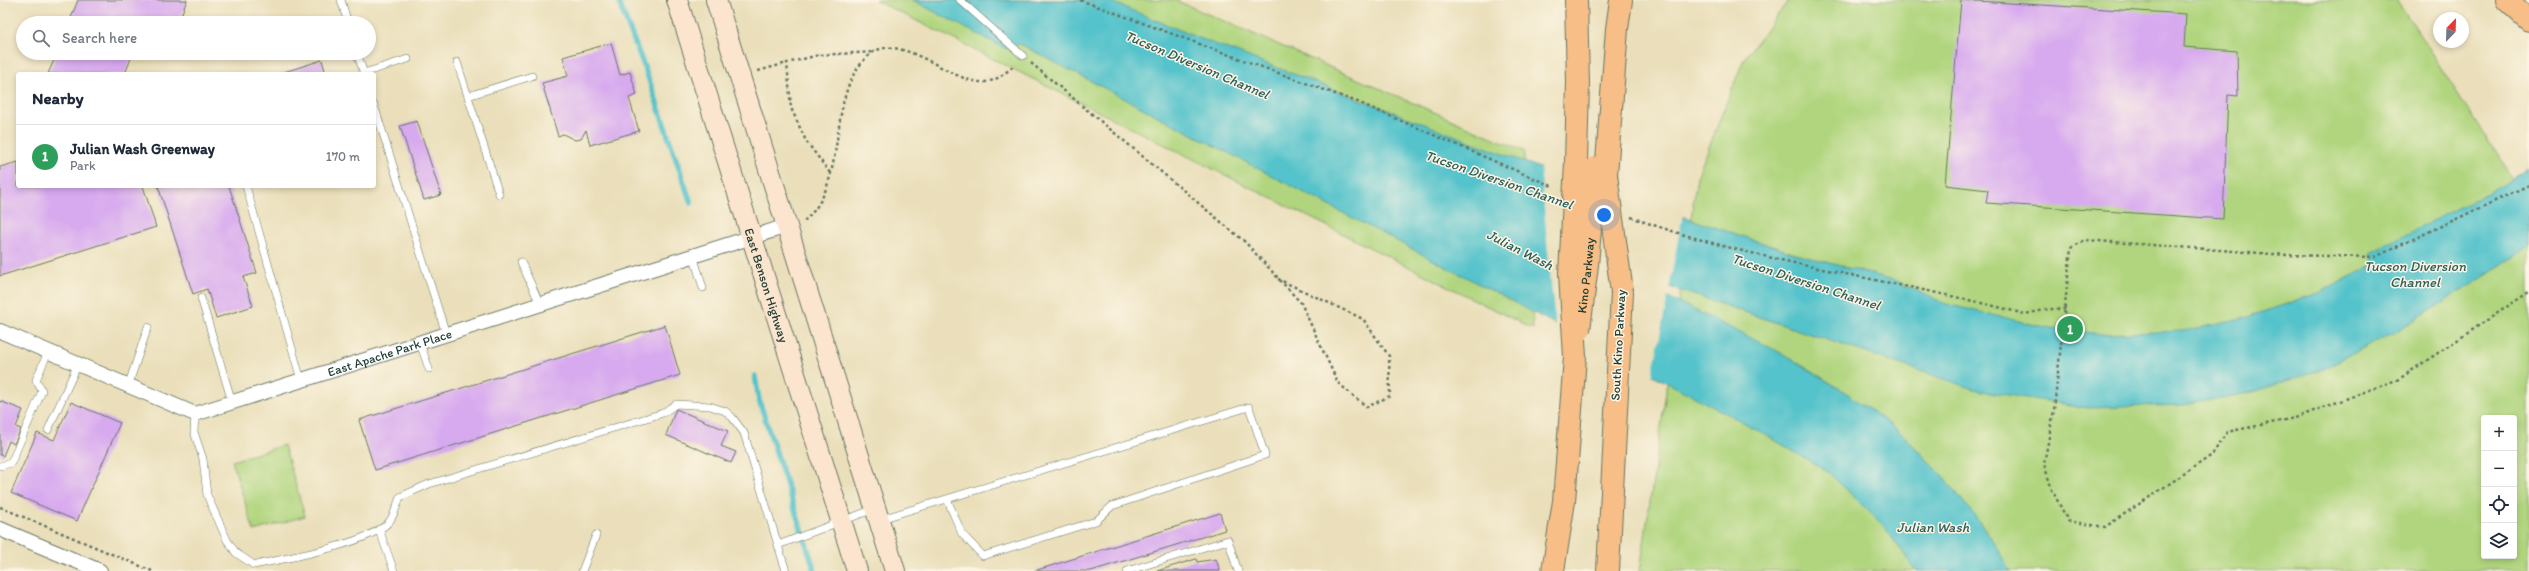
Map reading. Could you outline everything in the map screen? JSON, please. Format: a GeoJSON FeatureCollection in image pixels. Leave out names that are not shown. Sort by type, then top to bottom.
{"type":"FeatureCollection","features":[{"type":"Feature","properties":{"kind":"main road","name":"East Benson Highway"},"geometry":{"type":"LineString","coordinates":[[677,0],[857,571]]}},
{"type":"Feature","properties":{"kind":"main road"},"geometry":{"type":"LineString","coordinates":[[716,0],[895,571]]}},
{"type":"Feature","properties":{"kind":"main road"},"geometry":{"type":"LineString","coordinates":[[1553,571],[1564,501],[1575,357],[1570,274],[1592,169],[1578,83],[1576,0]]}},
{"type":"Feature","properties":{"kind":"main road","name":"South Kino Parkway"},"geometry":{"type":"LineString","coordinates":[[1608,571],[1616,376],[1622,292],[1592,169],[1610,0]]}},
{"type":"Feature","properties":{"kind":"main road","name":"South Kino Parkway"},"geometry":{"type":"LineString","coordinates":[[1592,169],[1621,0]]}},
{"type":"Feature","properties":{"kind":"main road"},"geometry":{"type":"LineString","coordinates":[[2507,0],[2529,20]]}},
{"type":"Feature","properties":{"kind":"main road"},"geometry":{"type":"LineString","coordinates":[[2522,0],[2529,11]]}},
{"type":"Feature","properties":{"kind":"street","name":"East Apache Park Place"},"geometry":{"type":"LineString","coordinates":[[195,414],[786,226]]}},
{"type":"Feature","properties":{"kind":"street"},"geometry":{"type":"LineString","coordinates":[[0,331],[195,414]]}},
{"type":"Feature","properties":{"kind":"street"},"geometry":{"type":"LineString","coordinates":[[0,529],[100,571]]}},
{"type":"Feature","properties":{"kind":"lane"},"geometry":{"type":"LineString","coordinates":[[341,0],[346,16]]}},
{"type":"Feature","properties":{"kind":"lane"},"geometry":{"type":"LineString","coordinates":[[960,0],[1023,56]]}},
{"type":"Feature","properties":{"kind":"lane"},"geometry":{"type":"LineString","coordinates":[[367,72],[408,59]]}},
{"type":"Feature","properties":{"kind":"lane"},"geometry":{"type":"LineString","coordinates":[[360,60],[364,72]]}},
{"type":"Feature","properties":{"kind":"lane"},"geometry":{"type":"LineString","coordinates":[[457,62],[499,194]]}},
{"type":"Feature","properties":{"kind":"lane"},"geometry":{"type":"LineString","coordinates":[[468,96],[532,76]]}},
{"type":"Feature","properties":{"kind":"lane"},"geometry":{"type":"LineString","coordinates":[[376,111],[446,334]]}},
{"type":"Feature","properties":{"kind":"lane"},"geometry":{"type":"LineString","coordinates":[[247,188],[301,380]]}},
{"type":"Feature","properties":{"kind":"lane"},"geometry":{"type":"LineString","coordinates":[[693,255],[703,288]]}},
{"type":"Feature","properties":{"kind":"lane"},"geometry":{"type":"LineString","coordinates":[[521,262],[540,304]]}},
{"type":"Feature","properties":{"kind":"lane"},"geometry":{"type":"LineString","coordinates":[[201,298],[232,402]]}},
{"type":"Feature","properties":{"kind":"lane"},"geometry":{"type":"LineString","coordinates":[[128,386],[148,327]]}},
{"type":"Feature","properties":{"kind":"lane"},"geometry":{"type":"LineString","coordinates":[[420,343],[429,369]]}},
{"type":"Feature","properties":{"kind":"lane"},"geometry":{"type":"LineString","coordinates":[[0,466],[11,463],[42,391],[36,380],[48,352]]}},
{"type":"Feature","properties":{"kind":"lane"},"geometry":{"type":"LineString","coordinates":[[48,430],[78,364]]}},
{"type":"Feature","properties":{"kind":"lane"},"geometry":{"type":"LineString","coordinates":[[195,414],[194,432],[203,459],[207,495],[227,540],[236,553],[253,568],[364,537],[389,522],[400,497],[429,484],[663,414],[676,404],[710,406],[725,411],[744,433],[786,571]]}},
{"type":"Feature","properties":{"kind":"lane"},"geometry":{"type":"LineString","coordinates":[[778,545],[841,522],[947,499],[1249,407],[1265,455],[1112,506],[1096,521],[983,556],[962,534],[947,499]]}},
{"type":"Feature","properties":{"kind":"lane"},"geometry":{"type":"LineString","coordinates":[[379,529],[394,571]]}},
{"type":"Feature","properties":{"kind":"lane"},"geometry":{"type":"LineString","coordinates":[[582,571],[596,535]]}},
{"type":"Feature","properties":{"kind":"lane"},"geometry":{"type":"LineString","coordinates":[[1127,571],[1228,540],[1238,571]]}},
{"type":"Feature","properties":{"kind":"path"},"geometry":{"type":"LineString","coordinates":[[739,76],[819,55],[874,52],[890,48],[908,52],[966,79],[981,82],[1004,75],[1023,56],[1245,242],[1278,278],[1301,303],[1338,383],[1367,407],[1390,396],[1389,356],[1363,319],[1278,278]]}},
{"type":"Feature","properties":{"kind":"path"},"geometry":{"type":"LineString","coordinates":[[786,226],[805,221],[813,213],[830,173],[836,152],[846,93],[851,78],[862,63],[874,52]]}},
{"type":"Feature","properties":{"kind":"path"},"geometry":{"type":"LineString","coordinates":[[787,63],[791,108],[806,141],[830,173]]}},
{"type":"Feature","properties":{"kind":"path"},"geometry":{"type":"LineString","coordinates":[[2529,185],[2375,257],[2287,255],[2085,240],[2071,248],[2066,309],[2054,410],[2044,464],[2052,490],[2068,521],[2105,527],[2212,456],[2227,432],[2295,418],[2399,379],[2529,292]]}},
{"type":"Feature","properties":{"kind":"path"},"geometry":{"type":"LineString","coordinates":[[0,507],[152,571]]}},
{"type":"Feature","properties":{"kind":"green space"},"geometry":{"type":"Polygon","coordinates":[[[875,0],[1175,0],[1524,151],[1533,329],[875,0]]]}},
{"type":"Feature","properties":{"kind":"green space"},"geometry":{"type":"Polygon","coordinates":[[[1789,0],[2397,0],[2529,204],[2529,571],[1640,571],[1697,177],[1744,59],[1789,0]]]}},
{"type":"Feature","properties":{"kind":"green space"},"geometry":{"type":"Polygon","coordinates":[[[284,445],[305,516],[254,531],[232,461],[284,445]]]}},
{"type":"Feature","properties":{"kind":"water"},"geometry":{"type":"Polygon","coordinates":[[[912,0],[1107,0],[1199,38],[1566,178],[1796,254],[1894,280],[1946,304],[2044,327],[2100,334],[2183,331],[2237,320],[2313,296],[2375,264],[2370,253],[2503,185],[2529,168],[2529,247],[2394,333],[2322,369],[2253,392],[2184,405],[2088,408],[1977,390],[1604,265],[1785,355],[1842,390],[1899,431],[1944,477],[1992,538],[2011,571],[1916,571],[1883,525],[1828,472],[1756,429],[1020,44],[1006,49],[912,0]]]}},
{"type":"Feature","properties":{"kind":"pier"},"geometry":{"type":"Polygon","coordinates":[[[1540,166],[1683,214],[1669,288],[1627,274],[1668,295],[1652,377],[1555,325],[1540,166]]]}},
{"type":"Feature","properties":{"kind":"building"},"geometry":{"type":"Polygon","coordinates":[[[78,0],[187,0],[181,16],[72,16],[78,0]]]}},
{"type":"Feature","properties":{"kind":"building"},"geometry":{"type":"Polygon","coordinates":[[[1961,0],[2186,14],[2184,47],[2237,51],[2238,96],[2228,95],[2223,219],[1986,203],[1988,190],[1945,185],[1961,0]]]}},
{"type":"Feature","properties":{"kind":"building"},"geometry":{"type":"Polygon","coordinates":[[[611,43],[620,75],[630,72],[637,95],[629,98],[639,131],[590,145],[586,130],[581,139],[575,140],[563,134],[558,136],[542,83],[568,76],[563,57],[611,43]]]}},
{"type":"Feature","properties":{"kind":"building"},"geometry":{"type":"Polygon","coordinates":[[[54,60],[130,60],[126,72],[49,72],[54,60]]]}},
{"type":"Feature","properties":{"kind":"building"},"geometry":{"type":"Polygon","coordinates":[[[322,60],[325,72],[284,72],[322,60]]]}},
{"type":"Feature","properties":{"kind":"building"},"geometry":{"type":"Polygon","coordinates":[[[417,121],[441,195],[424,200],[400,126],[417,121]]]}},
{"type":"Feature","properties":{"kind":"building"},"geometry":{"type":"Polygon","coordinates":[[[16,163],[16,188],[144,188],[156,227],[0,276],[0,167],[16,163]]]}},
{"type":"Feature","properties":{"kind":"building"},"geometry":{"type":"Polygon","coordinates":[[[159,188],[230,188],[257,273],[243,277],[253,306],[216,318],[207,289],[193,294],[159,188]]]}},
{"type":"Feature","properties":{"kind":"building"},"geometry":{"type":"Polygon","coordinates":[[[665,325],[680,375],[375,470],[359,420],[665,325]]]}},
{"type":"Feature","properties":{"kind":"building"},"geometry":{"type":"Polygon","coordinates":[[[0,401],[23,410],[16,427],[21,429],[14,444],[9,441],[3,456],[0,455],[0,401]]]}},
{"type":"Feature","properties":{"kind":"building"},"geometry":{"type":"Polygon","coordinates":[[[71,402],[120,423],[77,521],[11,493],[37,433],[54,440],[71,402]]]}},
{"type":"Feature","properties":{"kind":"building"},"geometry":{"type":"Polygon","coordinates":[[[676,409],[728,431],[721,446],[736,452],[731,463],[666,435],[676,409]]]}},
{"type":"Feature","properties":{"kind":"building"},"geometry":{"type":"Polygon","coordinates":[[[1220,513],[1225,530],[1091,571],[1034,571],[1220,513]]]}},
{"type":"Feature","properties":{"kind":"building"},"geometry":{"type":"Polygon","coordinates":[[[1196,559],[1197,562],[1216,559],[1220,571],[1157,571],[1196,559]]]}},
{"type":"Feature","properties":{"kind":"waterway"},"geometry":{"type":"LineString","coordinates":[[618,0],[646,71],[691,203]]}},
{"type":"Feature","properties":{"kind":"waterway"},"geometry":{"type":"LineString","coordinates":[[755,376],[759,400],[815,571]]}},
{"type":"Feature","properties":{"kind":"place","name":"Julian Wash Greenway"},"geometry":{"type":"Point","coordinates":[2070,329]}},
{"type":"Feature","properties":{"kind":"water label","name":"Tucson Diversion Channel"},"geometry":{"type":"Point","coordinates":[1197,65]}},
{"type":"Feature","properties":{"kind":"water label","name":"Tucson Diversion Channel"},"geometry":{"type":"Point","coordinates":[1499,180]}},
{"type":"Feature","properties":{"kind":"water label","name":"Julian Wash"},"geometry":{"type":"Point","coordinates":[1520,250]}},
{"type":"Feature","properties":{"kind":"water label","name":"Tucson Diversion Channel"},"geometry":{"type":"Point","coordinates":[2415,274]}},
{"type":"Feature","properties":{"kind":"water label","name":"Tucson Diversion Channel"},"geometry":{"type":"Point","coordinates":[1806,282]}},
{"type":"Feature","properties":{"kind":"water label","name":"Julian Wash"},"geometry":{"type":"Point","coordinates":[1933,527]}}]}
